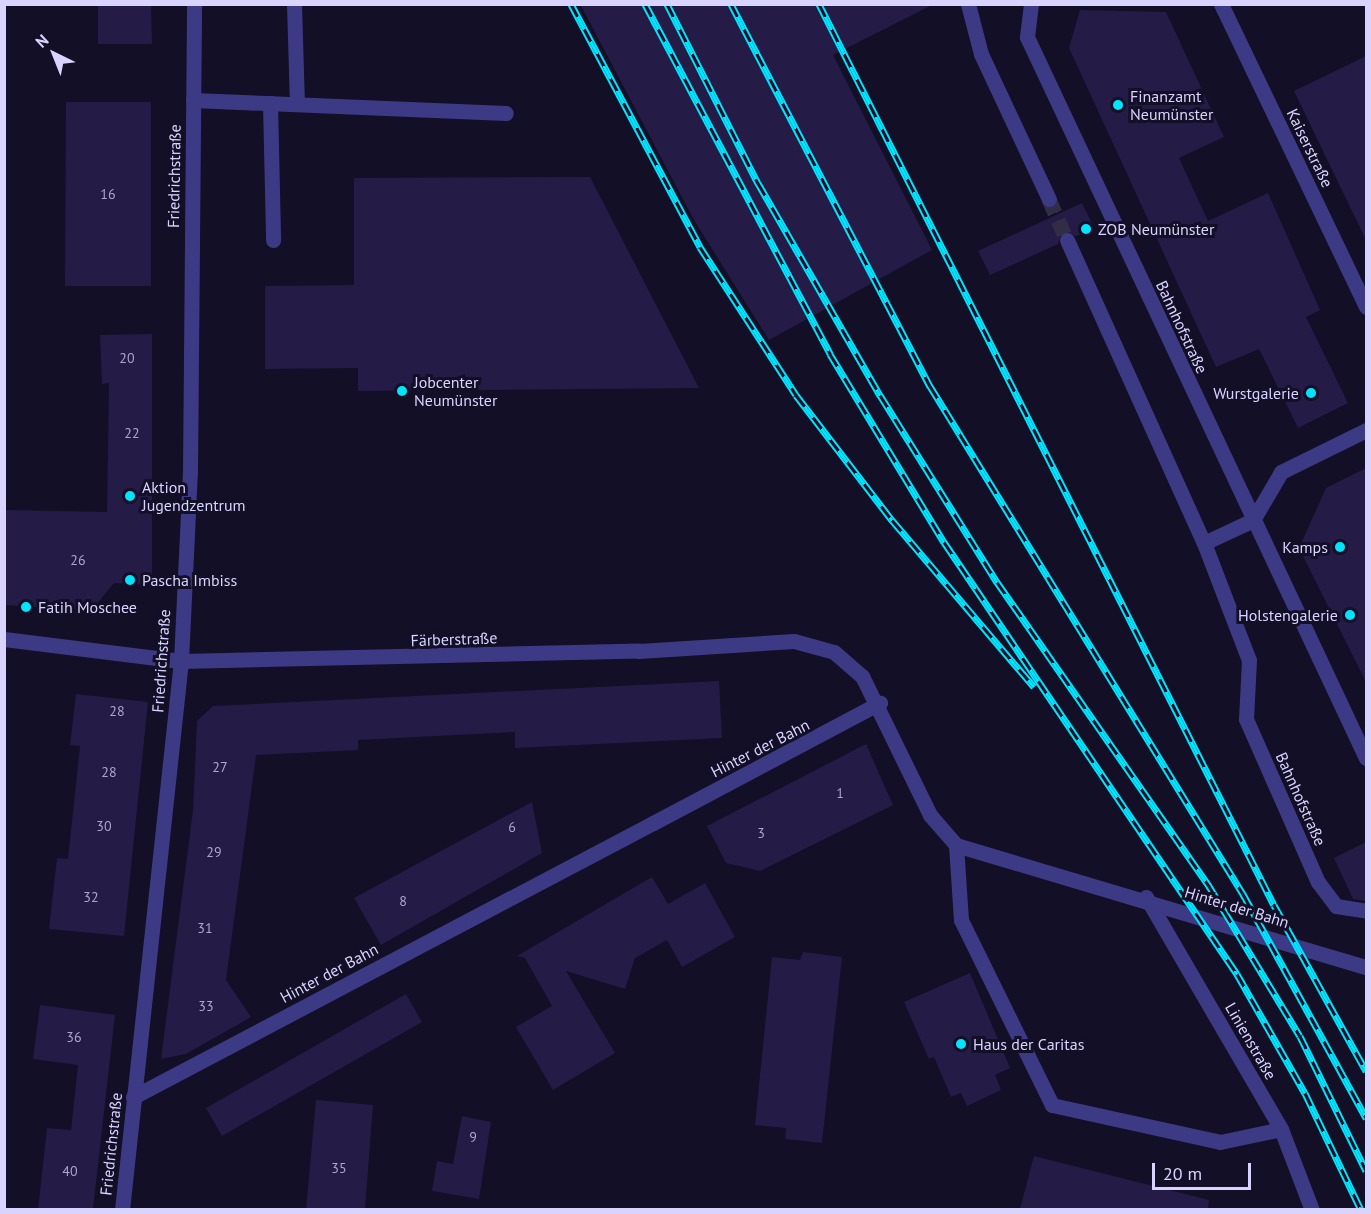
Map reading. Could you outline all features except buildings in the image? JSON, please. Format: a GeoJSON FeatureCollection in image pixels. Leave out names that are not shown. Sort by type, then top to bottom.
{"type":"FeatureCollection","features":[{"type":"Feature","properties":{"kind":"street","name":"Friedrichstraße"},"geometry":{"type":"LineString","coordinates":[[122,1209],[181,661],[190,472],[194,4]]}},
{"type":"Feature","properties":{"kind":"street"},"geometry":{"type":"LineString","coordinates":[[294,4],[297,104]]}},
{"type":"Feature","properties":{"kind":"street"},"geometry":{"type":"LineString","coordinates":[[968,4],[981,54],[1049,199]]}},
{"type":"Feature","properties":{"kind":"street","name":"Bahnhofstraße"},"geometry":{"type":"LineString","coordinates":[[1031,4],[1027,37],[1366,758]]}},
{"type":"Feature","properties":{"kind":"street","name":"Kaiserstraße"},"geometry":{"type":"LineString","coordinates":[[1221,4],[1366,307]]}},
{"type":"Feature","properties":{"kind":"street"},"geometry":{"type":"LineString","coordinates":[[193,100],[506,113]]}},
{"type":"Feature","properties":{"kind":"street"},"geometry":{"type":"LineString","coordinates":[[270,103],[273,240]]}},
{"type":"Feature","properties":{"kind":"street","name":"Bahnhofstraße"},"geometry":{"type":"LineString","coordinates":[[1067,240],[1204,543],[1249,660],[1246,719],[1326,895],[1336,906],[1366,911]]}},
{"type":"Feature","properties":{"kind":"street"},"geometry":{"type":"LineString","coordinates":[[1204,543],[1253,520],[1281,472],[1366,430]]}},
{"type":"Feature","properties":{"kind":"street","name":"Färberstraße"},"geometry":{"type":"LineString","coordinates":[[4,639],[181,661],[615,652],[794,641],[834,652],[862,676],[880,703]]}},
{"type":"Feature","properties":{"kind":"street"},"geometry":{"type":"LineString","coordinates":[[880,703],[930,815],[956,845],[961,920],[1052,1105],[1220,1143],[1281,1129]]}},
{"type":"Feature","properties":{"kind":"street","name":"Hinter der Bahn"},"geometry":{"type":"LineString","coordinates":[[133,1097],[880,703]]}},
{"type":"Feature","properties":{"kind":"street","name":"Hinter der Bahn"},"geometry":{"type":"LineString","coordinates":[[956,845],[1146,897],[1366,967]]}},
{"type":"Feature","properties":{"kind":"street","name":"Linienstraße"},"geometry":{"type":"LineString","coordinates":[[1146,897],[1281,1129],[1312,1209]]}},
{"type":"Feature","properties":{"kind":"tunnel"},"geometry":{"type":"LineString","coordinates":[[1049,199],[1067,240]]}},
{"type":"Feature","properties":{"kind":"railway"},"geometry":{"type":"LineString","coordinates":[[571,4],[700,247],[796,395],[892,520],[1034,687]]}},
{"type":"Feature","properties":{"kind":"railway"},"geometry":{"type":"LineString","coordinates":[[645,4],[830,354],[944,542],[1237,974],[1305,1093],[1361,1210]]}},
{"type":"Feature","properties":{"kind":"railway"},"geometry":{"type":"LineString","coordinates":[[667,4],[758,183],[880,395],[997,582],[1209,886],[1300,1036],[1366,1171]]}},
{"type":"Feature","properties":{"kind":"railway"},"geometry":{"type":"LineString","coordinates":[[731,4],[930,386],[1243,894],[1366,1118]]}},
{"type":"Feature","properties":{"kind":"railway"},"geometry":{"type":"LineString","coordinates":[[819,4],[1274,905],[1366,1071]]}},
{"type":"Feature","properties":{"kind":"place","name":"Finanzamt Neumünster"},"geometry":{"type":"Point","coordinates":[1118,105]}},
{"type":"Feature","properties":{"kind":"place","name":"ZOB Neumünster"},"geometry":{"type":"Point","coordinates":[1086,229]}},
{"type":"Feature","properties":{"kind":"place","name":"Jobcenter Neumünster"},"geometry":{"type":"Point","coordinates":[402,391]}},
{"type":"Feature","properties":{"kind":"place","name":"Wurstgalerie"},"geometry":{"type":"Point","coordinates":[1311,393]}},
{"type":"Feature","properties":{"kind":"place","name":"Aktion Jugendzentrum"},"geometry":{"type":"Point","coordinates":[130,496]}},
{"type":"Feature","properties":{"kind":"place","name":"Kamps"},"geometry":{"type":"Point","coordinates":[1340,547]}},
{"type":"Feature","properties":{"kind":"place","name":"Pascha Imbiss"},"geometry":{"type":"Point","coordinates":[130,580]}},
{"type":"Feature","properties":{"kind":"place","name":"Fatih Moschee"},"geometry":{"type":"Point","coordinates":[26,607]}},
{"type":"Feature","properties":{"kind":"place","name":"Holstengalerie"},"geometry":{"type":"Point","coordinates":[1350,615]}},
{"type":"Feature","properties":{"kind":"place","name":"Haus der Caritas"},"geometry":{"type":"Point","coordinates":[961,1044]}}]}
